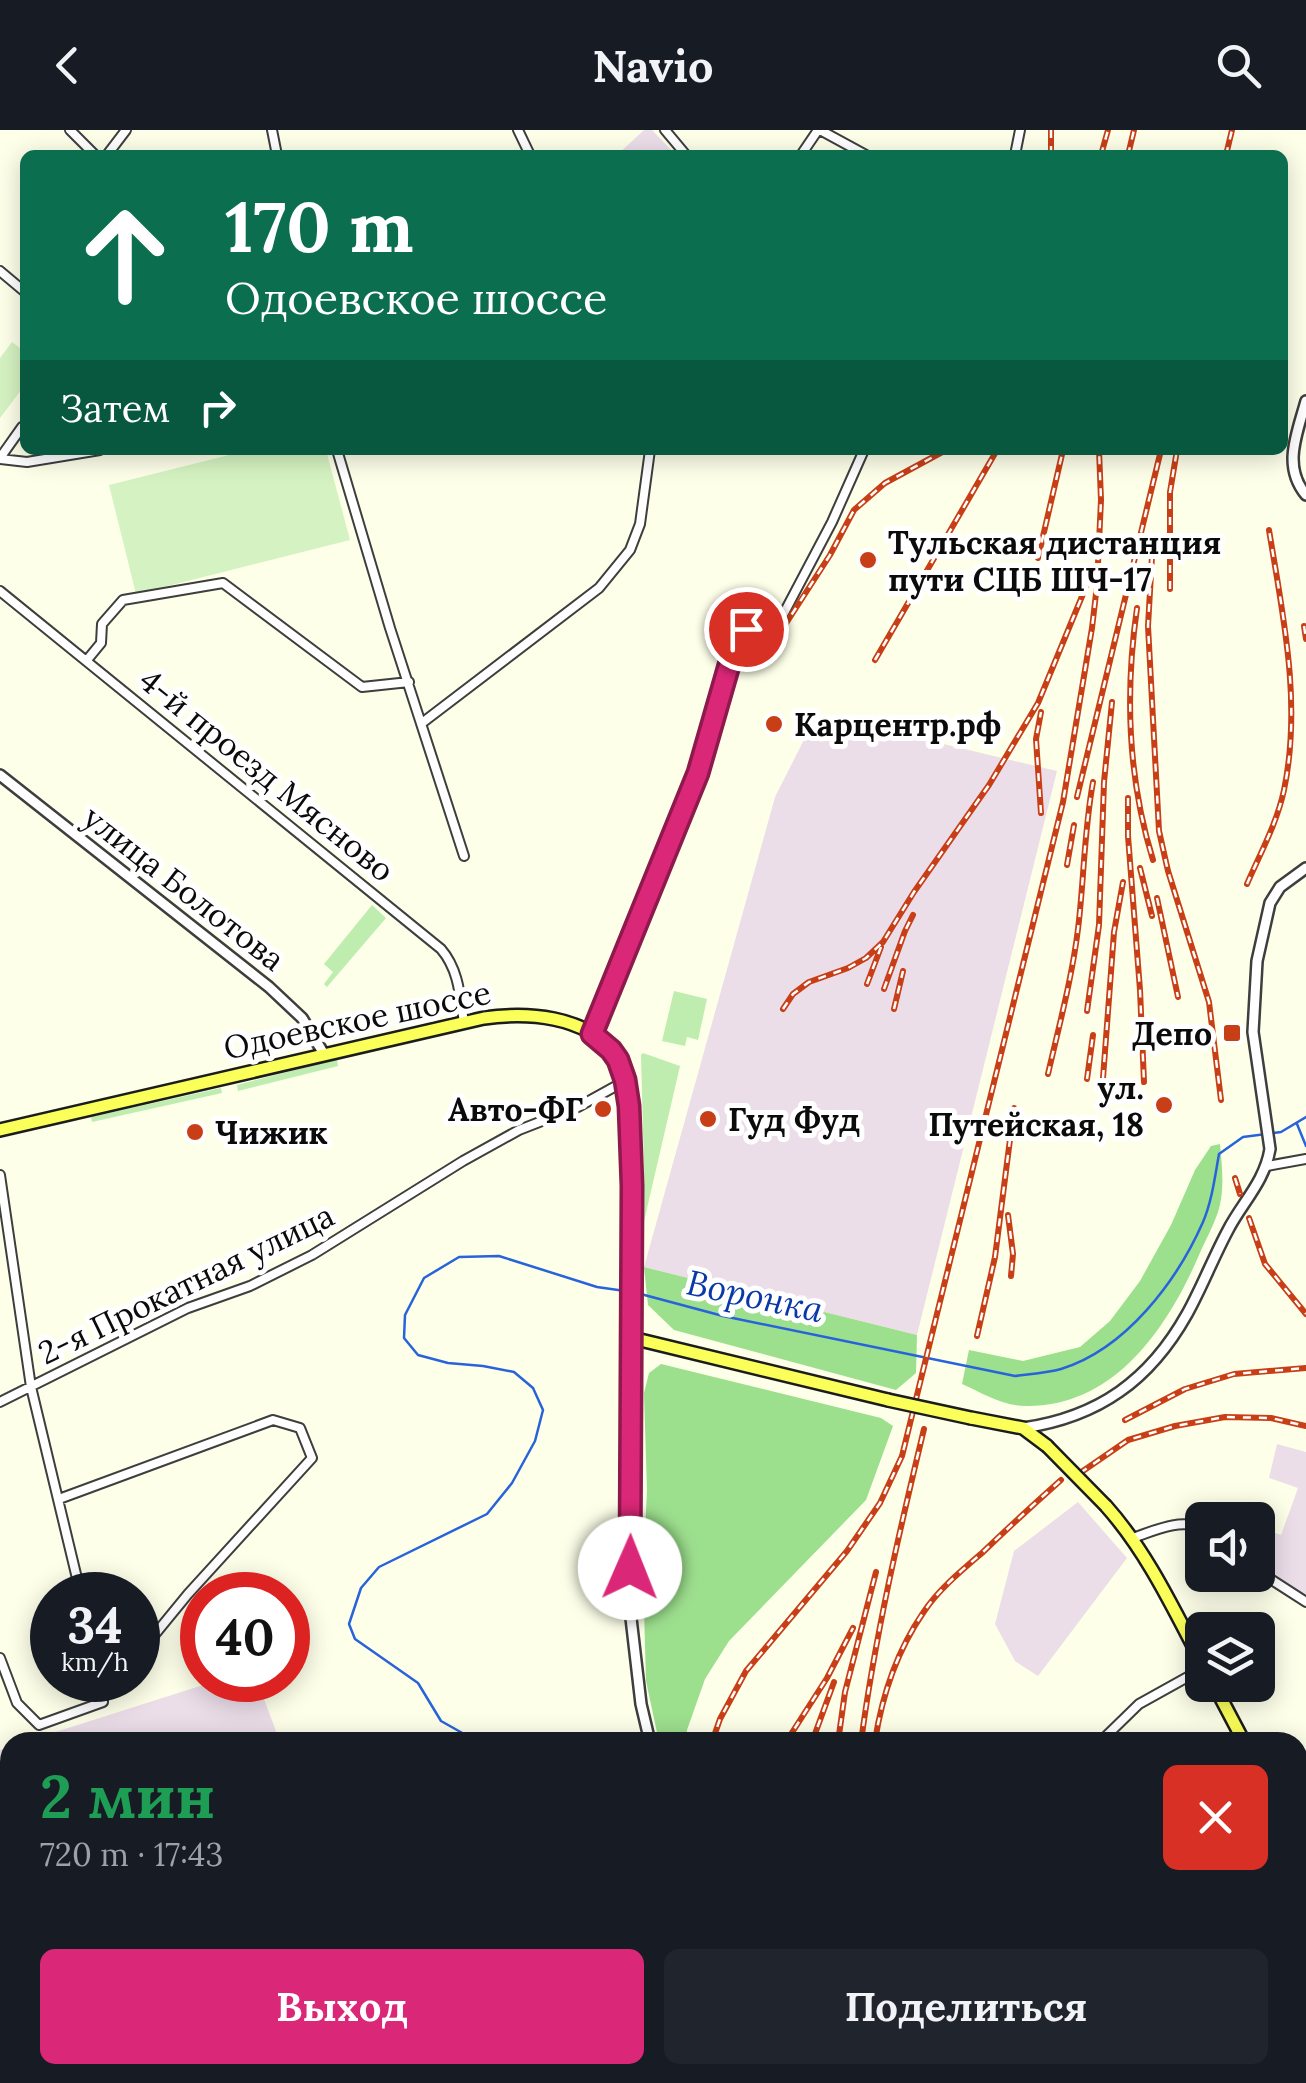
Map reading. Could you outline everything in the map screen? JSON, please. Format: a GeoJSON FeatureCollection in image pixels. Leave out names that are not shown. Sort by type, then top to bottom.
{"type":"FeatureCollection","features":[{"type":"Feature","properties":{"kind":"main road","name":"Одоевское шоссе"},"geometry":{"type":"LineString","coordinates":[[0,1130],[506,1015],[568,1023],[592,1034]]}},
{"type":"Feature","properties":{"kind":"main road"},"geometry":{"type":"LineString","coordinates":[[592,1034],[611,1050],[625,1080],[629,1106],[632,1338],[1023,1428],[1047,1446],[1133,1538],[1185,1632]]}},
{"type":"Feature","properties":{"kind":"main road"},"geometry":{"type":"LineString","coordinates":[[1223,1702],[1239,1732]]}},
{"type":"Feature","properties":{"kind":"street"},"geometry":{"type":"LineString","coordinates":[[70,130],[91,150]]}},
{"type":"Feature","properties":{"kind":"street"},"geometry":{"type":"LineString","coordinates":[[111,150],[126,130]]}},
{"type":"Feature","properties":{"kind":"street"},"geometry":{"type":"LineString","coordinates":[[665,130],[682,150]]}},
{"type":"Feature","properties":{"kind":"street"},"geometry":{"type":"LineString","coordinates":[[819,130],[857,150]]}},
{"type":"Feature","properties":{"kind":"street"},"geometry":{"type":"LineString","coordinates":[[0,271],[20,288]]}},
{"type":"Feature","properties":{"kind":"street"},"geometry":{"type":"LineString","coordinates":[[1306,401],[1292,458],[1294,474],[1306,496]]}},
{"type":"Feature","properties":{"kind":"street"},"geometry":{"type":"LineString","coordinates":[[20,430],[0,458],[28,462],[69,455]]}},
{"type":"Feature","properties":{"kind":"street"},"geometry":{"type":"LineString","coordinates":[[339,455],[464,856]]}},
{"type":"Feature","properties":{"kind":"street"},"geometry":{"type":"LineString","coordinates":[[422,723],[598,588],[620,563],[640,524],[649,455]]}},
{"type":"Feature","properties":{"kind":"street"},"geometry":{"type":"LineString","coordinates":[[592,1034],[698,773],[738,634],[746,629],[768,638],[774,632],[832,522],[862,455]]}},
{"type":"Feature","properties":{"kind":"street"},"geometry":{"type":"LineString","coordinates":[[87,660],[102,643],[102,624],[124,600],[223,583],[362,686],[409,682]]}},
{"type":"Feature","properties":{"kind":"street","name":"4-й проезд Мясново"},"geometry":{"type":"LineString","coordinates":[[0,591],[441,949],[456,973],[464,1023]]}},
{"type":"Feature","properties":{"kind":"street","name":"улица Болотова"},"geometry":{"type":"LineString","coordinates":[[0,775],[269,986],[302,1018],[324,1054]]}},
{"type":"Feature","properties":{"kind":"street"},"geometry":{"type":"LineString","coordinates":[[1023,1428],[1096,1408],[1147,1370],[1186,1316],[1234,1218],[1268,1166],[1270,1149],[1254,1032],[1257,961],[1270,903],[1280,887],[1306,868]]}},
{"type":"Feature","properties":{"kind":"street","name":"2-я Прокатная улица"},"geometry":{"type":"LineString","coordinates":[[0,1402],[188,1308],[250,1286],[297,1263],[505,1138],[578,1107],[625,1080]]}},
{"type":"Feature","properties":{"kind":"street"},"geometry":{"type":"LineString","coordinates":[[1268,1166],[1306,1159]]}},
{"type":"Feature","properties":{"kind":"street"},"geometry":{"type":"LineString","coordinates":[[0,1175],[31,1387],[75,1572]]}},
{"type":"Feature","properties":{"kind":"street"},"geometry":{"type":"LineString","coordinates":[[632,1338],[630,1600],[648,1732]]}},
{"type":"Feature","properties":{"kind":"street"},"geometry":{"type":"LineString","coordinates":[[58,1499],[273,1420],[300,1428],[312,1458],[160,1628]]}},
{"type":"Feature","properties":{"kind":"street"},"geometry":{"type":"LineString","coordinates":[[1133,1538],[1185,1524]]}},
{"type":"Feature","properties":{"kind":"street"},"geometry":{"type":"LineString","coordinates":[[1275,1582],[1306,1602]]}},
{"type":"Feature","properties":{"kind":"street"},"geometry":{"type":"LineString","coordinates":[[0,1658],[17,1703],[39,1725],[103,1702]]}},
{"type":"Feature","properties":{"kind":"street"},"geometry":{"type":"LineString","coordinates":[[1110,1732],[1139,1704],[1185,1676]]}},
{"type":"Feature","properties":{"kind":"shaded area"},"geometry":{"type":"Polygon","coordinates":[[[644,130],[652,130],[671,150],[622,150],[644,130]]]}},
{"type":"Feature","properties":{"kind":"shaded area"},"geometry":{"type":"Polygon","coordinates":[[[817,714],[1057,771],[917,1335],[644,1267],[775,797],[817,714]]]}},
{"type":"Feature","properties":{"kind":"shaded area"},"geometry":{"type":"Polygon","coordinates":[[[1277,1444],[1306,1452],[1306,1598],[1275,1579],[1275,1533],[1281,1535],[1298,1488],[1269,1478],[1277,1444]]]}},
{"type":"Feature","properties":{"kind":"shaded area"},"geometry":{"type":"Polygon","coordinates":[[[1078,1502],[1127,1558],[1038,1676],[1015,1661],[995,1624],[1014,1551],[1078,1502]]]}},
{"type":"Feature","properties":{"kind":"shaded area"},"geometry":{"type":"Polygon","coordinates":[[[180,1692],[180,1702],[265,1702],[276,1732],[55,1732],[160,1702],[180,1692]]]}},
{"type":"Feature","properties":{"kind":"green space"},"geometry":{"type":"Polygon","coordinates":[[[12,342],[20,348],[20,392],[0,418],[0,358],[12,342]]]}},
{"type":"Feature","properties":{"kind":"green space"},"geometry":{"type":"Polygon","coordinates":[[[229,455],[327,455],[350,540],[136,594],[109,485],[229,455]]]}},
{"type":"Feature","properties":{"kind":"green space"},"geometry":{"type":"Polygon","coordinates":[[[372,905],[386,918],[327,987],[324,984],[333,972],[324,964],[372,905]]]}},
{"type":"Feature","properties":{"kind":"green space"},"geometry":{"type":"Polygon","coordinates":[[[674,991],[707,999],[698,1040],[687,1037],[685,1046],[662,1041],[674,991]]]}},
{"type":"Feature","properties":{"kind":"green space"},"geometry":{"type":"Polygon","coordinates":[[[641,1055],[680,1066],[642,1230],[641,1055]]]}},
{"type":"Feature","properties":{"kind":"green space"},"geometry":{"type":"Polygon","coordinates":[[[337,1059],[338,1066],[238,1091],[237,1085],[337,1059]]]}},
{"type":"Feature","properties":{"kind":"green space"},"geometry":{"type":"Polygon","coordinates":[[[221,1088],[222,1093],[92,1122],[91,1117],[221,1088]]]}},
{"type":"Feature","properties":{"kind":"green space"},"geometry":{"type":"Polygon","coordinates":[[[1220,1144],[1222,1187],[1216,1218],[1171,1309],[1134,1358],[1112,1378],[1058,1403],[1009,1404],[962,1384],[969,1350],[1023,1361],[1080,1347],[1110,1321],[1140,1281],[1195,1170],[1211,1146],[1220,1144]]]}},
{"type":"Feature","properties":{"kind":"green space"},"geometry":{"type":"Polygon","coordinates":[[[644,1267],[917,1335],[916,1373],[896,1390],[674,1330],[648,1305],[644,1267]]]}},
{"type":"Feature","properties":{"kind":"green space"},"geometry":{"type":"Polygon","coordinates":[[[661,1364],[881,1418],[893,1426],[866,1500],[729,1641],[705,1679],[687,1732],[657,1732],[646,1681],[644,1393],[649,1373],[661,1364]]]}},
{"type":"Feature","properties":{"kind":"waterway","name":"Воронка"},"geometry":{"type":"LineString","coordinates":[[637,1293],[723,1316],[1015,1376],[1061,1369],[1107,1346],[1164,1289],[1203,1222],[1219,1154],[1243,1137],[1281,1132],[1306,1117]]}},
{"type":"Feature","properties":{"kind":"waterway"},"geometry":{"type":"LineString","coordinates":[[1297,1124],[1306,1146]]}},
{"type":"Feature","properties":{"kind":"waterway","name":"Воронка"},"geometry":{"type":"LineString","coordinates":[[461,1732],[441,1721],[418,1683],[355,1639],[349,1624],[361,1588],[379,1567],[487,1514],[512,1483],[535,1441],[543,1410],[533,1388],[514,1372],[418,1355],[404,1338],[405,1315],[424,1278],[459,1257],[499,1256],[597,1287],[625,1291]]}},
{"type":"Feature","properties":{"kind":"railway"},"geometry":{"type":"LineString","coordinates":[[1051,130],[1051,150]]}},
{"type":"Feature","properties":{"kind":"railway"},"geometry":{"type":"LineString","coordinates":[[1102,150],[1108,130]]}},
{"type":"Feature","properties":{"kind":"railway"},"geometry":{"type":"LineString","coordinates":[[1129,150],[1134,130]]}},
{"type":"Feature","properties":{"kind":"railway"},"geometry":{"type":"LineString","coordinates":[[1227,150],[1232,130]]}},
{"type":"Feature","properties":{"kind":"railway"},"geometry":{"type":"LineString","coordinates":[[783,628],[854,510],[885,483],[937,455]]}},
{"type":"Feature","properties":{"kind":"railway"},"geometry":{"type":"LineString","coordinates":[[875,660],[994,455]]}},
{"type":"Feature","properties":{"kind":"railway"},"geometry":{"type":"LineString","coordinates":[[1038,558],[1062,455]]}},
{"type":"Feature","properties":{"kind":"railway"},"geometry":{"type":"LineString","coordinates":[[715,1732],[746,1671],[847,1551],[880,1503],[902,1456],[1063,802],[1097,585],[1099,455]]}},
{"type":"Feature","properties":{"kind":"railway"},"geometry":{"type":"LineString","coordinates":[[1077,797],[1160,455]]}},
{"type":"Feature","properties":{"kind":"railway"},"geometry":{"type":"LineString","coordinates":[[1170,589],[1170,492],[1176,455]]}},
{"type":"Feature","properties":{"kind":"railway"},"geometry":{"type":"LineString","coordinates":[[1247,884],[1281,802],[1291,725],[1289,660],[1269,530]]}},
{"type":"Feature","properties":{"kind":"railway"},"geometry":{"type":"LineString","coordinates":[[1152,556],[1148,626],[1159,831],[1209,1002],[1221,1100]]}},
{"type":"Feature","properties":{"kind":"railway"},"geometry":{"type":"LineString","coordinates":[[783,1009],[793,994],[809,982],[848,968],[883,942],[989,785],[1038,703],[1090,577]]}},
{"type":"Feature","properties":{"kind":"railway"},"geometry":{"type":"LineString","coordinates":[[1137,608],[1131,671],[1131,735],[1138,798],[1153,860]]}},
{"type":"Feature","properties":{"kind":"railway"},"geometry":{"type":"LineString","coordinates":[[1304,626],[1306,639]]}},
{"type":"Feature","properties":{"kind":"railway"},"geometry":{"type":"LineString","coordinates":[[1087,1011],[1099,925],[1104,782],[1112,702]]}},
{"type":"Feature","properties":{"kind":"railway"},"geometry":{"type":"LineString","coordinates":[[1041,712],[1036,739],[1041,813]]}},
{"type":"Feature","properties":{"kind":"railway"},"geometry":{"type":"LineString","coordinates":[[1048,1074],[1075,947],[1093,782]]}},
{"type":"Feature","properties":{"kind":"railway"},"geometry":{"type":"LineString","coordinates":[[1128,798],[1144,1082]]}},
{"type":"Feature","properties":{"kind":"railway"},"geometry":{"type":"LineString","coordinates":[[1067,865],[1074,825]]}},
{"type":"Feature","properties":{"kind":"railway"},"geometry":{"type":"LineString","coordinates":[[1140,868],[1152,916]]}},
{"type":"Feature","properties":{"kind":"railway"},"geometry":{"type":"LineString","coordinates":[[1103,1078],[1114,932],[1123,882]]}},
{"type":"Feature","properties":{"kind":"railway"},"geometry":{"type":"LineString","coordinates":[[1157,898],[1178,997]]}},
{"type":"Feature","properties":{"kind":"railway"},"geometry":{"type":"LineString","coordinates":[[884,989],[913,915]]}},
{"type":"Feature","properties":{"kind":"railway"},"geometry":{"type":"LineString","coordinates":[[867,984],[881,947]]}},
{"type":"Feature","properties":{"kind":"railway"},"geometry":{"type":"LineString","coordinates":[[894,1009],[903,971]]}},
{"type":"Feature","properties":{"kind":"railway"},"geometry":{"type":"LineString","coordinates":[[1087,1079],[1093,1035]]}},
{"type":"Feature","properties":{"kind":"railway"},"geometry":{"type":"LineString","coordinates":[[977,1336],[995,1257],[1014,1108]]}},
{"type":"Feature","properties":{"kind":"railway"},"geometry":{"type":"LineString","coordinates":[[1235,1178],[1240,1194]]}},
{"type":"Feature","properties":{"kind":"railway"},"geometry":{"type":"LineString","coordinates":[[1008,1215],[1013,1254],[1011,1276]]}},
{"type":"Feature","properties":{"kind":"railway"},"geometry":{"type":"LineString","coordinates":[[1249,1218],[1265,1264],[1306,1314]]}},
{"type":"Feature","properties":{"kind":"railway"},"geometry":{"type":"LineString","coordinates":[[1125,1420],[1185,1389],[1234,1374],[1306,1368]]}},
{"type":"Feature","properties":{"kind":"railway"},"geometry":{"type":"LineString","coordinates":[[1080,1473],[1128,1440],[1175,1426],[1225,1417],[1271,1418],[1306,1426]]}},
{"type":"Feature","properties":{"kind":"railway"},"geometry":{"type":"LineString","coordinates":[[862,1732],[880,1624],[924,1429]]}},
{"type":"Feature","properties":{"kind":"railway"},"geometry":{"type":"LineString","coordinates":[[877,1732],[892,1674],[929,1605],[1061,1480]]}},
{"type":"Feature","properties":{"kind":"railway"},"geometry":{"type":"LineString","coordinates":[[839,1732],[845,1692],[876,1572]]}},
{"type":"Feature","properties":{"kind":"railway"},"geometry":{"type":"LineString","coordinates":[[792,1732],[853,1628]]}},
{"type":"Feature","properties":{"kind":"railway"},"geometry":{"type":"LineString","coordinates":[[816,1732],[834,1682]]}},
{"type":"Feature","properties":{"kind":"place","name":"Тульская дистанция пути СЦБ ШЧ-17"},"geometry":{"type":"Point","coordinates":[868,560]}},
{"type":"Feature","properties":{"kind":"place","name":"Карцентр.рф"},"geometry":{"type":"Point","coordinates":[774,724]}},
{"type":"Feature","properties":{"kind":"place","name":"Депо"},"geometry":{"type":"Point","coordinates":[1232,1033]}},
{"type":"Feature","properties":{"kind":"place","name":"ул. Путейская, 18"},"geometry":{"type":"Point","coordinates":[1164,1105]}},
{"type":"Feature","properties":{"kind":"place","name":"Авто-ФГ"},"geometry":{"type":"Point","coordinates":[603,1109]}},
{"type":"Feature","properties":{"kind":"place","name":"Гуд Фуд"},"geometry":{"type":"Point","coordinates":[708,1119]}},
{"type":"Feature","properties":{"kind":"place","name":"Чижик"},"geometry":{"type":"Point","coordinates":[195,1132]}},
{"type":"Feature","properties":{"kind":"route"},"geometry":{"type":"LineString","coordinates":[[630,1568],[629,1106],[618,1060],[592,1034],[698,773],[738,634],[746,629]]}}]}
